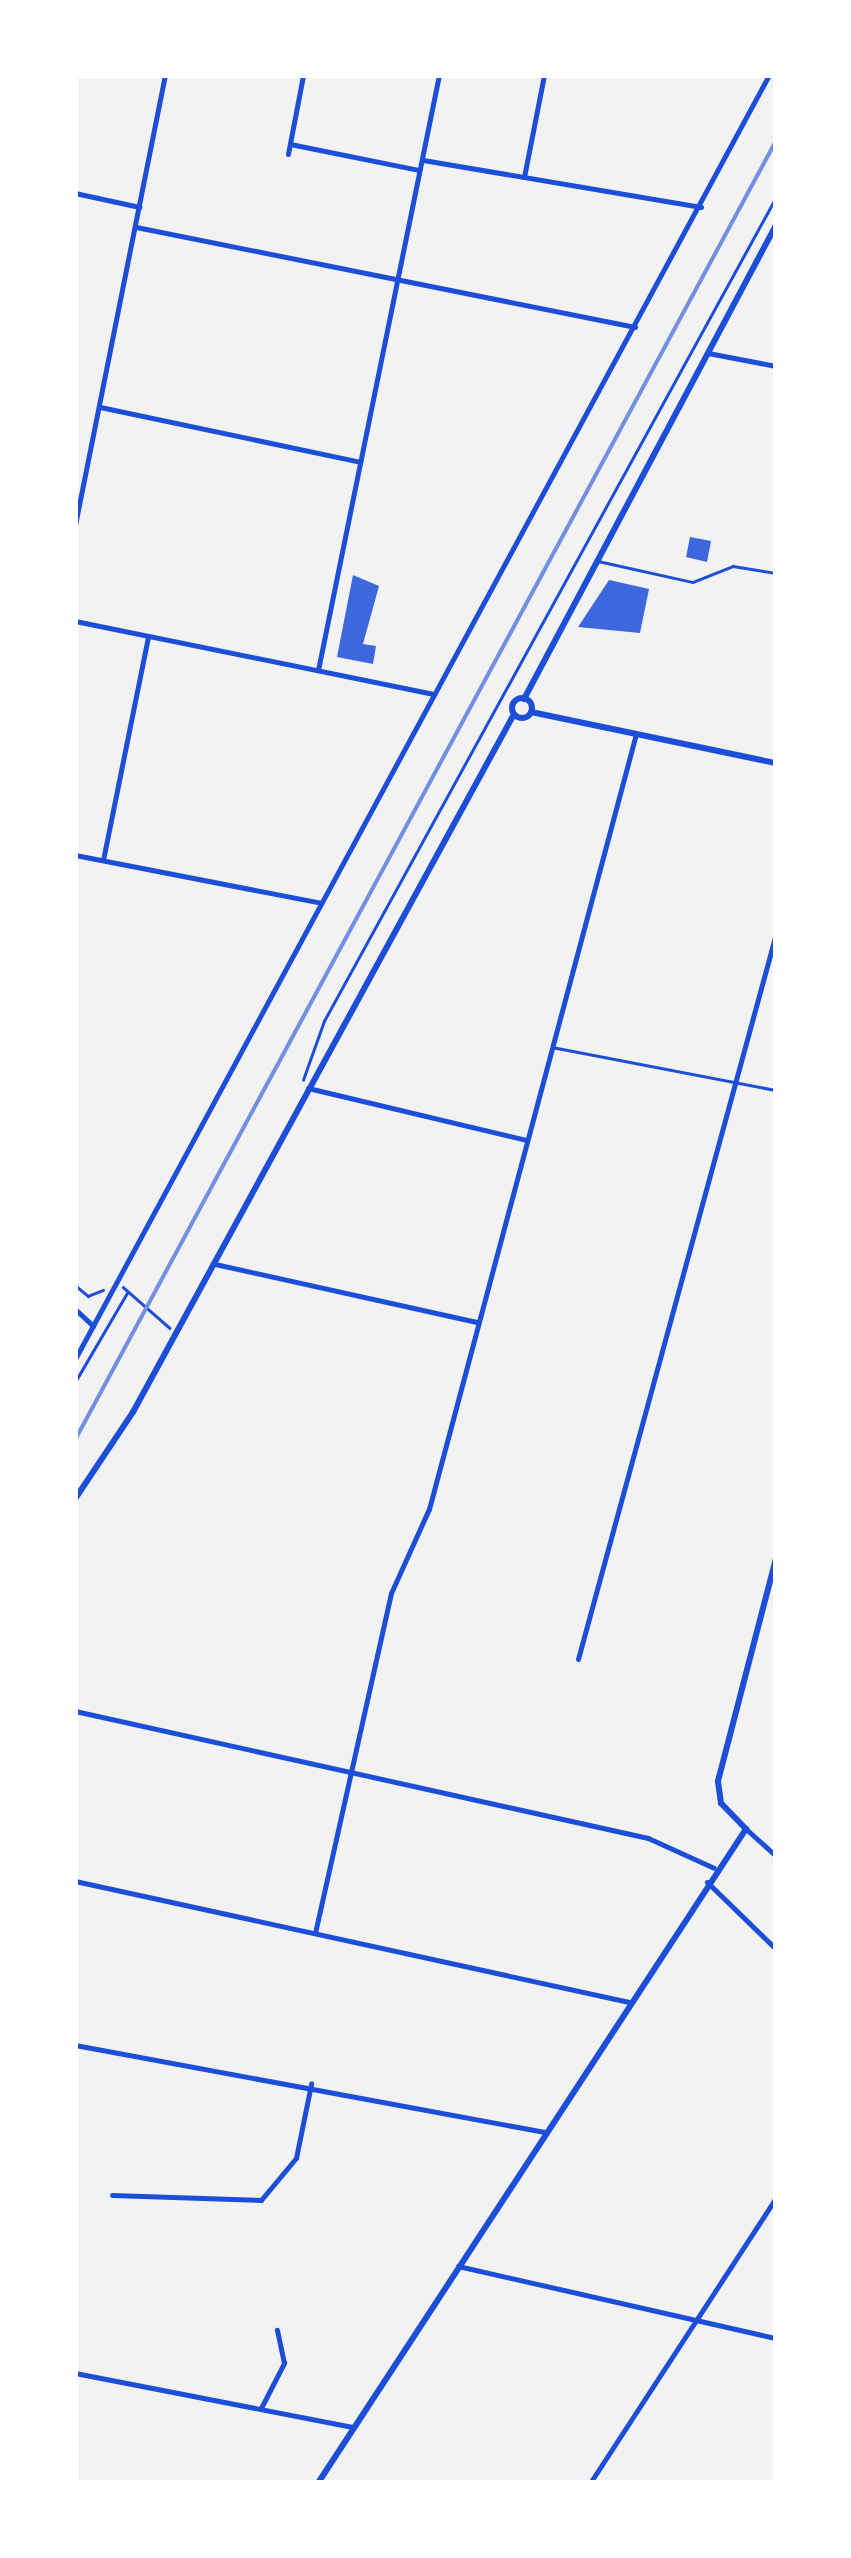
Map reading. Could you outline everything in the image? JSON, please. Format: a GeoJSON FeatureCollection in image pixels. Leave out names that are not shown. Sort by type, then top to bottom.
{"type":"FeatureCollection","features":[{"type":"Feature","properties":{"kind":"main road"},"geometry":{"type":"LineString","coordinates":[[75,1499],[215,1264],[305,1085],[524,699],[776,225]]}},
{"type":"Feature","properties":{"kind":"main road"},"geometry":{"type":"LineString","coordinates":[[524,699],[531,712]]}},
{"type":"Feature","properties":{"kind":"main road"},"geometry":{"type":"LineString","coordinates":[[514,714],[531,712],[776,763]]}},
{"type":"Feature","properties":{"kind":"main road"},"geometry":{"type":"LineString","coordinates":[[318,2483],[721,1857],[746,1829],[724,1808],[718,1781],[776,1558]]}},
{"type":"Feature","properties":{"kind":"street"},"geometry":{"type":"LineString","coordinates":[[75,525],[165,75]]}},
{"type":"Feature","properties":{"kind":"street"},"geometry":{"type":"LineString","coordinates":[[288,154],[303,75]]}},
{"type":"Feature","properties":{"kind":"street"},"geometry":{"type":"LineString","coordinates":[[318,670],[439,75]]}},
{"type":"Feature","properties":{"kind":"street"},"geometry":{"type":"LineString","coordinates":[[524,177],[544,75]]}},
{"type":"Feature","properties":{"kind":"street"},"geometry":{"type":"LineString","coordinates":[[75,1359],[770,75]]}},
{"type":"Feature","properties":{"kind":"street"},"geometry":{"type":"LineString","coordinates":[[290,144],[420,170]]}},
{"type":"Feature","properties":{"kind":"street"},"geometry":{"type":"LineString","coordinates":[[422,160],[701,206]]}},
{"type":"Feature","properties":{"kind":"street"},"geometry":{"type":"LineString","coordinates":[[75,194],[139,207]]}},
{"type":"Feature","properties":{"kind":"street"},"geometry":{"type":"LineString","coordinates":[[136,226],[399,276],[635,327]]}},
{"type":"Feature","properties":{"kind":"street"},"geometry":{"type":"LineString","coordinates":[[708,353],[776,366]]}},
{"type":"Feature","properties":{"kind":"street"},"geometry":{"type":"LineString","coordinates":[[100,407],[360,462]]}},
{"type":"Feature","properties":{"kind":"street"},"geometry":{"type":"LineString","coordinates":[[75,621],[434,694]]}},
{"type":"Feature","properties":{"kind":"street"},"geometry":{"type":"LineString","coordinates":[[103,860],[148,636]]}},
{"type":"Feature","properties":{"kind":"street"},"geometry":{"type":"LineString","coordinates":[[315,1933],[400,1574],[419,1536],[636,734]]}},
{"type":"Feature","properties":{"kind":"street"},"geometry":{"type":"LineString","coordinates":[[75,855],[321,903]]}},
{"type":"Feature","properties":{"kind":"street"},"geometry":{"type":"LineString","coordinates":[[578,1659],[776,933]]}},
{"type":"Feature","properties":{"kind":"street"},"geometry":{"type":"LineString","coordinates":[[305,1085],[527,1140]]}},
{"type":"Feature","properties":{"kind":"street"},"geometry":{"type":"LineString","coordinates":[[215,1264],[477,1322]]}},
{"type":"Feature","properties":{"kind":"street"},"geometry":{"type":"LineString","coordinates":[[75,1310],[94,1326]]}},
{"type":"Feature","properties":{"kind":"street"},"geometry":{"type":"LineString","coordinates":[[75,1711],[648,1838],[714,1868]]}},
{"type":"Feature","properties":{"kind":"street"},"geometry":{"type":"LineString","coordinates":[[746,1829],[776,1856]]}},
{"type":"Feature","properties":{"kind":"street"},"geometry":{"type":"LineString","coordinates":[[75,1881],[629,2002]]}},
{"type":"Feature","properties":{"kind":"street"},"geometry":{"type":"LineString","coordinates":[[707,1882],[776,1949]]}},
{"type":"Feature","properties":{"kind":"street"},"geometry":{"type":"LineString","coordinates":[[75,2045],[312,2084],[546,2132]]}},
{"type":"Feature","properties":{"kind":"street"},"geometry":{"type":"LineString","coordinates":[[112,2194],[261,2200],[296,2158],[312,2084]]}},
{"type":"Feature","properties":{"kind":"street"},"geometry":{"type":"LineString","coordinates":[[590,2483],[776,2198]]}},
{"type":"Feature","properties":{"kind":"street"},"geometry":{"type":"LineString","coordinates":[[458,2266],[776,2338]]}},
{"type":"Feature","properties":{"kind":"street"},"geometry":{"type":"LineString","coordinates":[[262,2408],[284,2363],[276,2330]]}},
{"type":"Feature","properties":{"kind":"street"},"geometry":{"type":"LineString","coordinates":[[75,2373],[354,2428]]}},
{"type":"Feature","properties":{"kind":"lane"},"geometry":{"type":"LineString","coordinates":[[597,561],[693,582],[733,566],[776,572]]}},
{"type":"Feature","properties":{"kind":"lane"},"geometry":{"type":"LineString","coordinates":[[552,1047],[776,1090]]}},
{"type":"Feature","properties":{"kind":"path"},"geometry":{"type":"LineString","coordinates":[[305,1085],[324,1022],[518,680],[776,196]]}},
{"type":"Feature","properties":{"kind":"path"},"geometry":{"type":"LineString","coordinates":[[75,1285],[93,1296],[111,1276]]}},
{"type":"Feature","properties":{"kind":"path"},"geometry":{"type":"LineString","coordinates":[[75,1382],[128,1291],[168,1327]]}},
{"type":"Feature","properties":{"kind":"building"},"geometry":{"type":"Polygon","coordinates":[[[690,537],[711,541],[707,562],[686,557],[690,537]]]}},
{"type":"Feature","properties":{"kind":"building"},"geometry":{"type":"Polygon","coordinates":[[[353,575],[379,586],[363,644],[376,646],[373,664],[337,657],[353,575]]]}},
{"type":"Feature","properties":{"kind":"building"},"geometry":{"type":"Polygon","coordinates":[[[609,580],[649,589],[640,633],[578,627],[609,580]]]}},
{"type":"Feature","properties":{"kind":"railway"},"geometry":{"type":"LineString","coordinates":[[75,1440],[776,141]]}}]}
